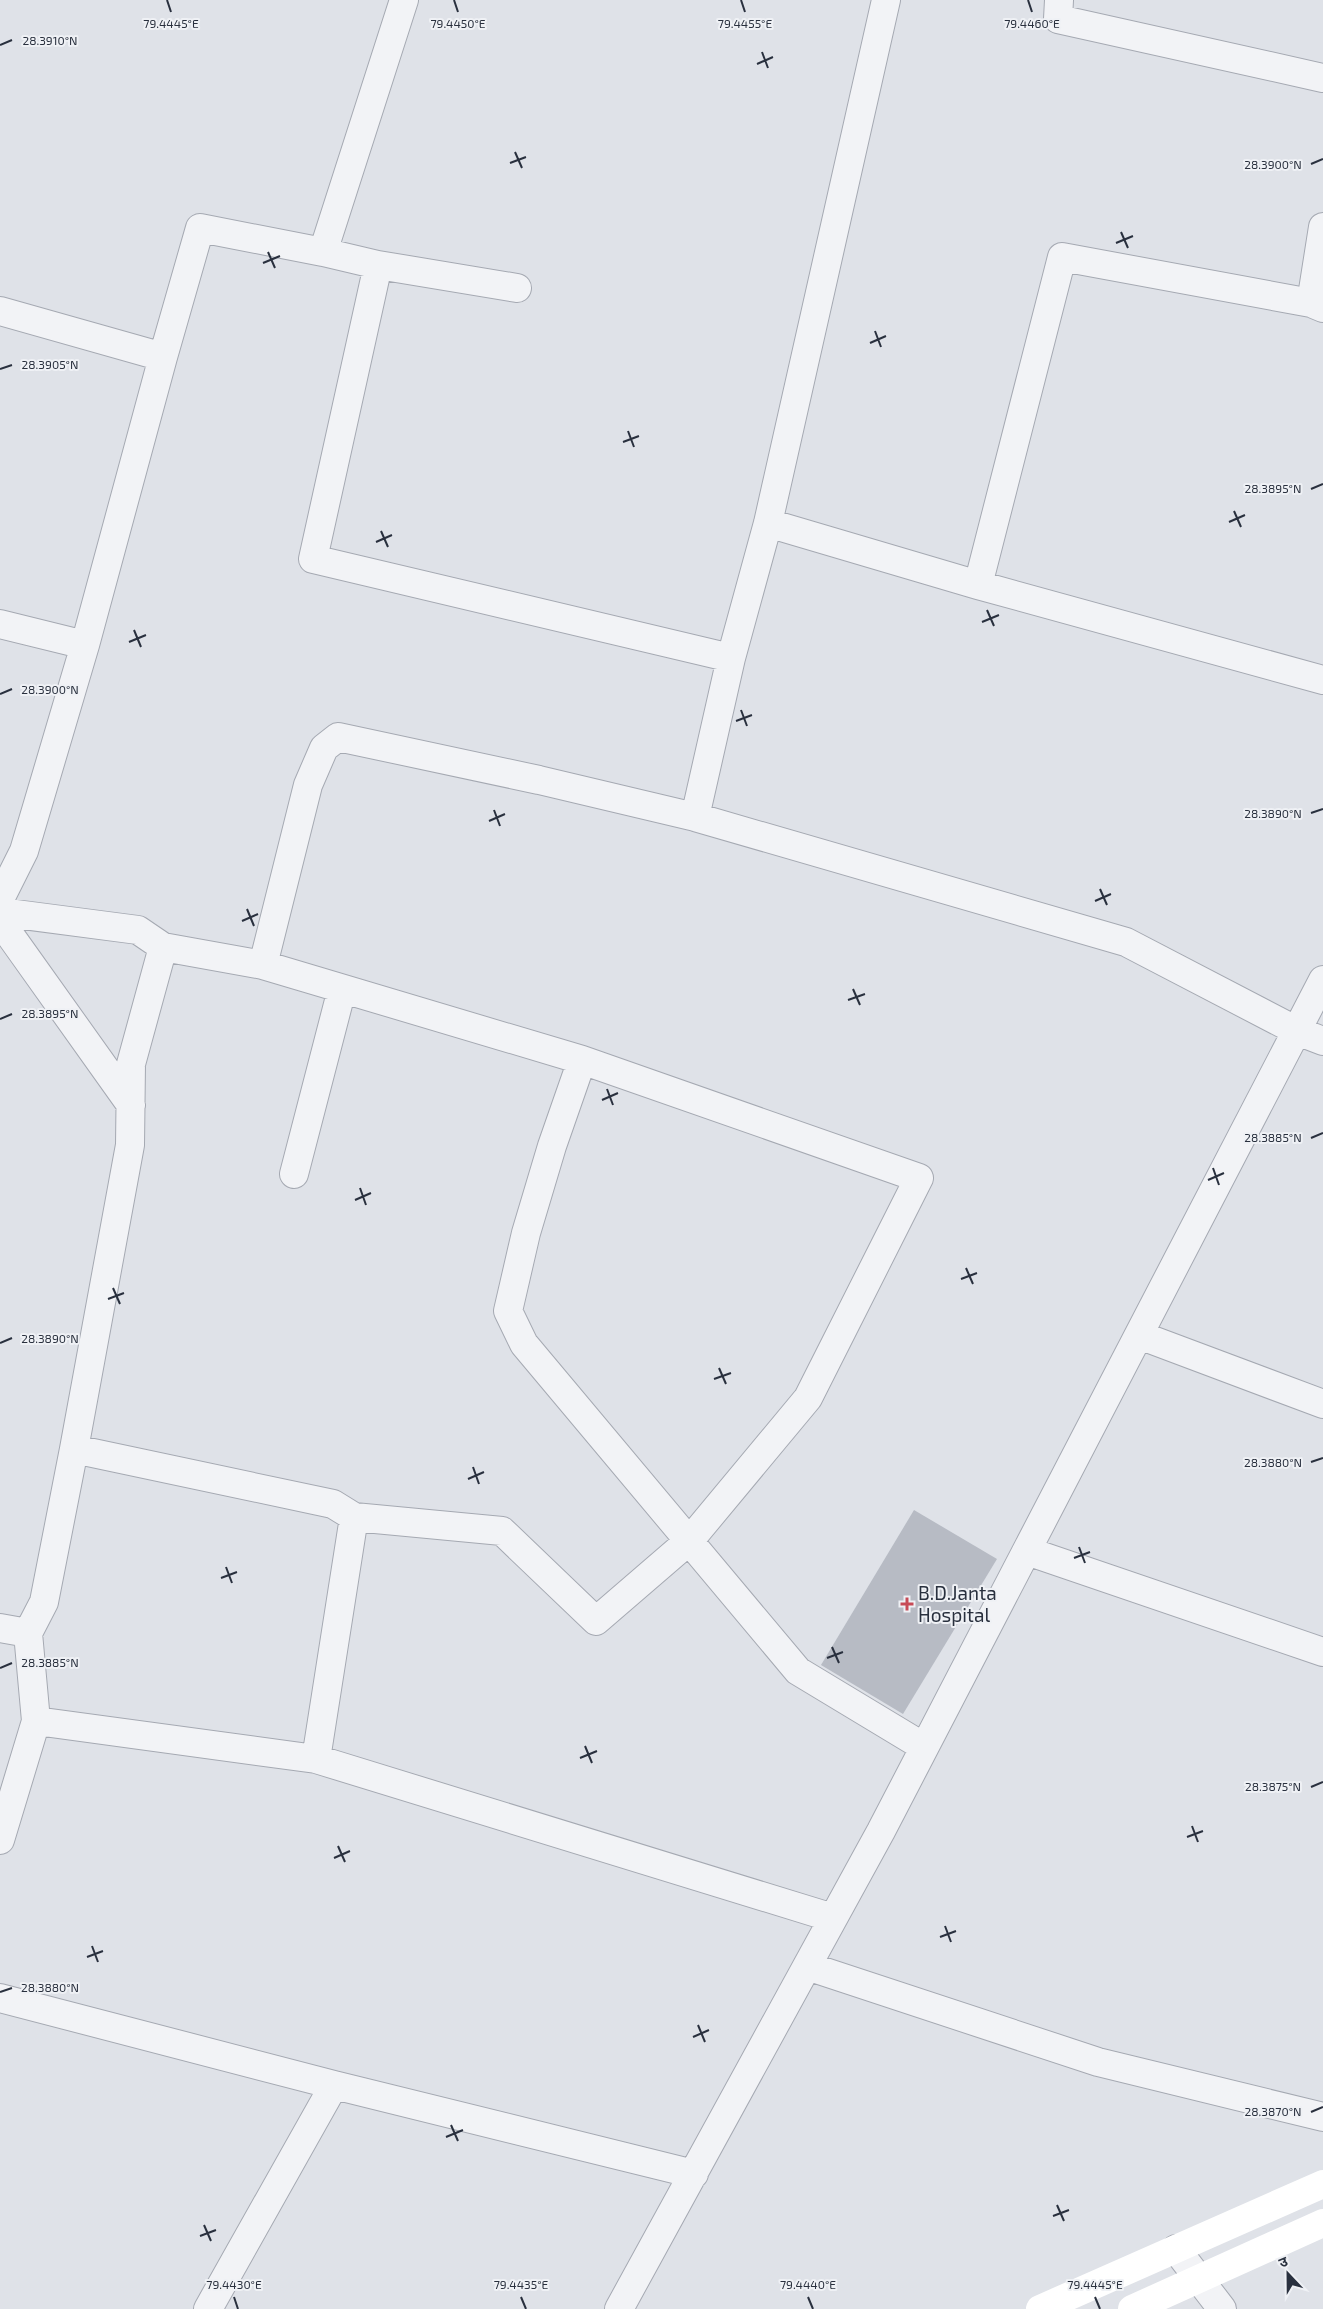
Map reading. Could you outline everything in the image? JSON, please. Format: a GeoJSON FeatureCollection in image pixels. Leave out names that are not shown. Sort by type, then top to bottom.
{"type":"FeatureCollection","features":[{"type":"Feature","properties":{"kind":"street"},"geometry":{"type":"LineString","coordinates":[[324,252],[404,0]]}},
{"type":"Feature","properties":{"kind":"street"},"geometry":{"type":"LineString","coordinates":[[695,817],[731,658],[768,522],[886,0]]}},
{"type":"Feature","properties":{"kind":"street"},"geometry":{"type":"LineString","coordinates":[[1059,0],[1058,19],[1323,78]]}},
{"type":"Feature","properties":{"kind":"street"},"geometry":{"type":"LineString","coordinates":[[978,585],[1062,257],[1317,306],[1323,227]]}},
{"type":"Feature","properties":{"kind":"street"},"geometry":{"type":"LineString","coordinates":[[0,899],[24,851],[85,645],[200,228],[324,252],[378,265],[517,288]]}},
{"type":"Feature","properties":{"kind":"street"},"geometry":{"type":"LineString","coordinates":[[378,265],[313,559],[731,658]]}},
{"type":"Feature","properties":{"kind":"street"},"geometry":{"type":"LineString","coordinates":[[0,312],[163,357]]}},
{"type":"Feature","properties":{"kind":"street"},"geometry":{"type":"LineString","coordinates":[[768,522],[978,585],[1323,680]]}},
{"type":"Feature","properties":{"kind":"street"},"geometry":{"type":"LineString","coordinates":[[0,624],[85,645]]}},
{"type":"Feature","properties":{"kind":"street"},"geometry":{"type":"LineString","coordinates":[[263,965],[308,785],[324,748],[338,737],[539,780],[695,817],[1126,942],[1298,1031],[1323,1041]]}},
{"type":"Feature","properties":{"kind":"street"},"geometry":{"type":"LineString","coordinates":[[0,912],[138,930],[163,947],[263,965],[582,1060],[919,1178],[808,1398],[690,1540],[596,1621],[502,1531],[354,1517],[333,1504],[74,1449]]}},
{"type":"Feature","properties":{"kind":"street"},"geometry":{"type":"LineString","coordinates":[[0,920],[130,1105]]}},
{"type":"Feature","properties":{"kind":"street"},"geometry":{"type":"LineString","coordinates":[[0,1840],[36,1721],[28,1633],[44,1602],[130,1145],[131,1064],[163,947]]}},
{"type":"Feature","properties":{"kind":"street"},"geometry":{"type":"LineString","coordinates":[[619,2309],[807,1966],[924,1747],[1323,980]]}},
{"type":"Feature","properties":{"kind":"street"},"geometry":{"type":"LineString","coordinates":[[294,1174],[342,989]]}},
{"type":"Feature","properties":{"kind":"street"},"geometry":{"type":"LineString","coordinates":[[582,1060],[552,1146],[526,1233],[508,1311],[524,1344],[798,1671],[924,1747]]}},
{"type":"Feature","properties":{"kind":"street"},"geometry":{"type":"LineString","coordinates":[[1139,1335],[1323,1404]]}},
{"type":"Feature","properties":{"kind":"street"},"geometry":{"type":"LineString","coordinates":[[316,1759],[354,1517]]}},
{"type":"Feature","properties":{"kind":"street"},"geometry":{"type":"LineString","coordinates":[[1027,1551],[1323,1652]]}},
{"type":"Feature","properties":{"kind":"street"},"geometry":{"type":"LineString","coordinates":[[0,1628],[28,1633]]}},
{"type":"Feature","properties":{"kind":"street"},"geometry":{"type":"LineString","coordinates":[[36,1721],[316,1759],[833,1918]]}},
{"type":"Feature","properties":{"kind":"street"},"geometry":{"type":"LineString","coordinates":[[807,1966],[1098,2062],[1323,2117]]}},
{"type":"Feature","properties":{"kind":"street"},"geometry":{"type":"LineString","coordinates":[[0,1998],[334,2085],[694,2174]]}},
{"type":"Feature","properties":{"kind":"street"},"geometry":{"type":"LineString","coordinates":[[208,2309],[334,2085]]}},
{"type":"Feature","properties":{"kind":"street"},"geometry":{"type":"LineString","coordinates":[[1040,2309],[1323,2184]]}},
{"type":"Feature","properties":{"kind":"street"},"geometry":{"type":"LineString","coordinates":[[1132,2309],[1323,2223]]}},
{"type":"Feature","properties":{"kind":"street"},"geometry":{"type":"LineString","coordinates":[[1176,2249],[1222,2309]]}},
{"type":"Feature","properties":{"kind":"building"},"geometry":{"type":"Polygon","coordinates":[[[914,1510],[997,1559],[903,1714],[821,1665],[914,1510]]]}},
{"type":"Feature","properties":{"kind":"place","name":"B.D.Janta Hospital"},"geometry":{"type":"Point","coordinates":[907,1604]}}]}
